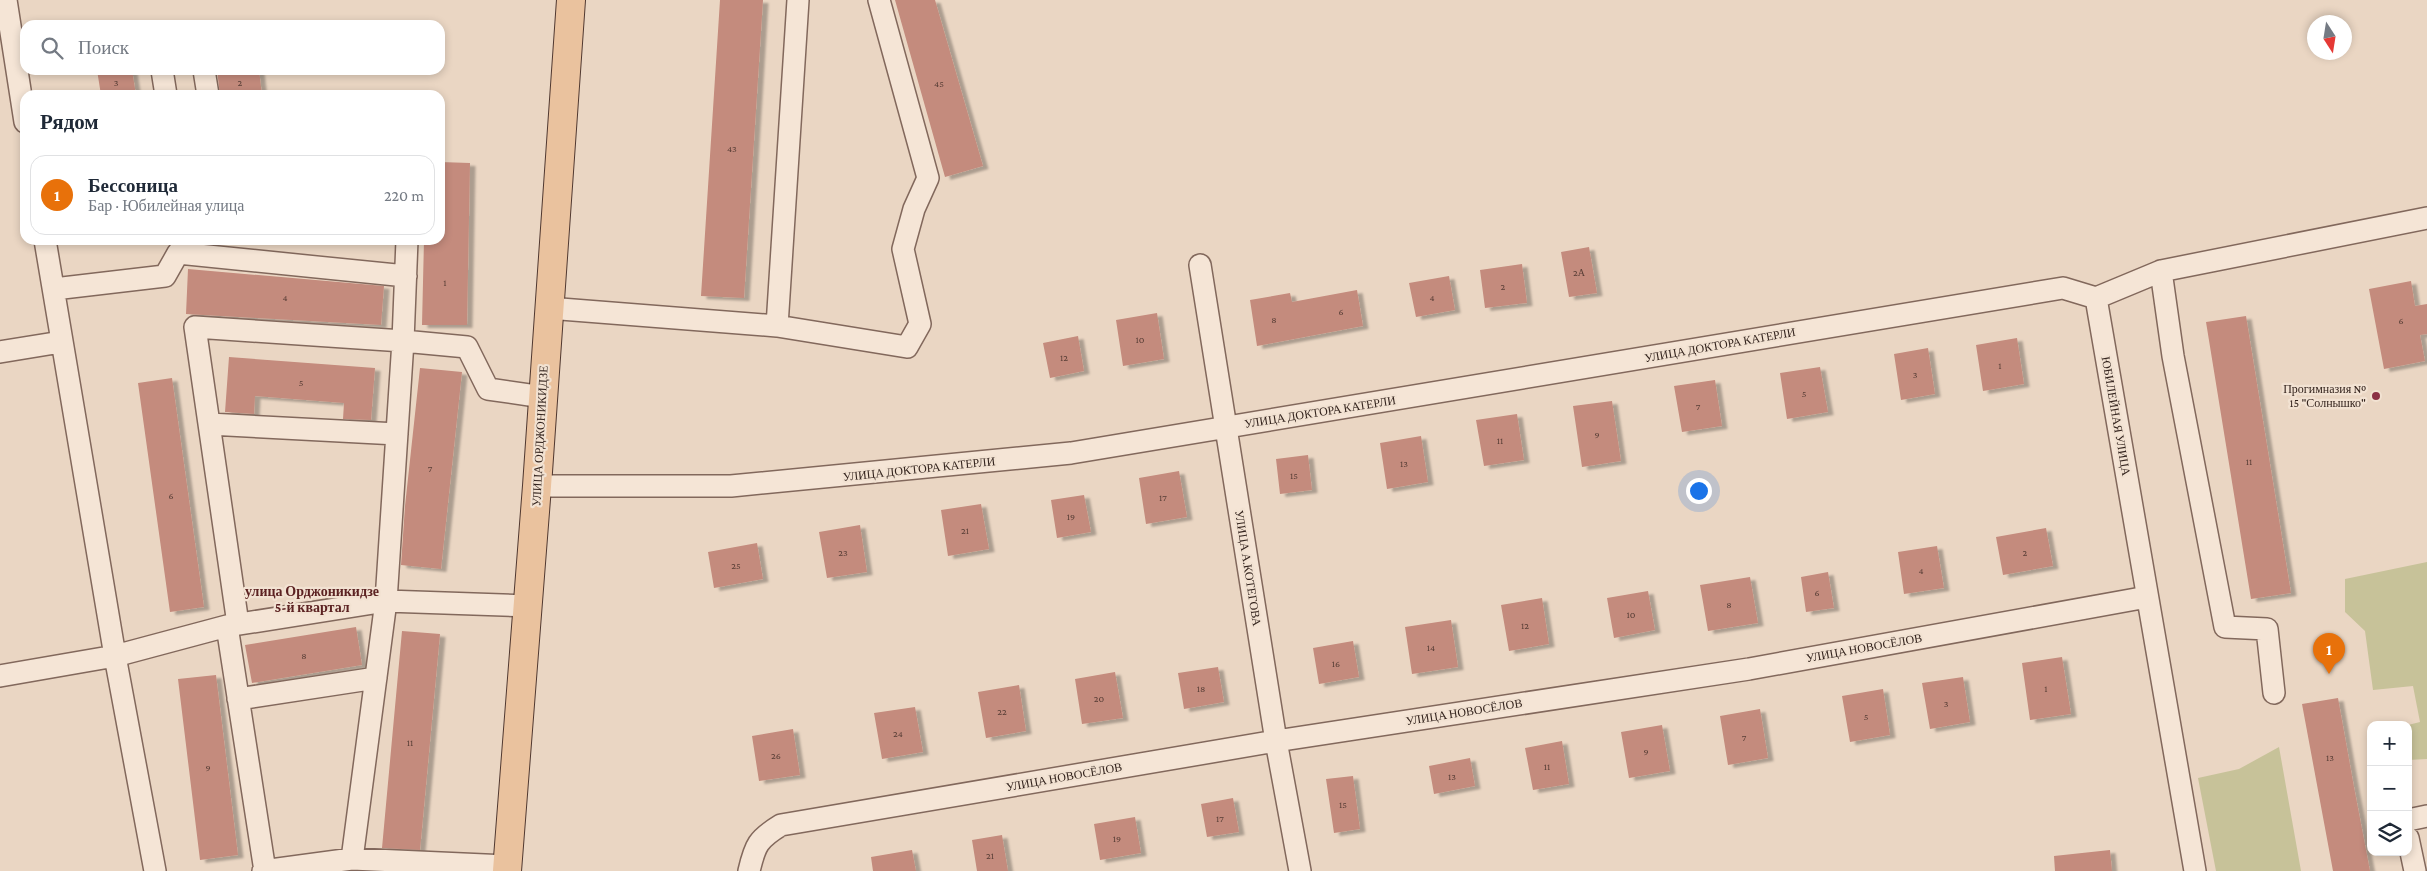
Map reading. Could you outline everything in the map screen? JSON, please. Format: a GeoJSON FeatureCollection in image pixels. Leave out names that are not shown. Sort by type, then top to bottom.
{"type":"FeatureCollection","features":[{"type":"Feature","properties":{"kind":"main road","name":"УЛИЦА ОРДЖОНИКИДЗЕ"},"geometry":{"type":"LineString","coordinates":[[507,868],[538,486],[548,308],[571,0]]}},
{"type":"Feature","properties":{"kind":"street"},"geometry":{"type":"LineString","coordinates":[[6,0],[4,26],[20,99]]}},
{"type":"Feature","properties":{"kind":"street"},"geometry":{"type":"LineString","coordinates":[[776,326],[798,0]]}},
{"type":"Feature","properties":{"kind":"street"},"geometry":{"type":"LineString","coordinates":[[548,308],[776,326],[907,347],[920,324],[903,249],[914,209],[928,178],[879,0]]}},
{"type":"Feature","properties":{"kind":"street"},"geometry":{"type":"LineString","coordinates":[[163,75],[165,90]]}},
{"type":"Feature","properties":{"kind":"street"},"geometry":{"type":"LineString","coordinates":[[205,75],[207,90]]}},
{"type":"Feature","properties":{"kind":"street"},"geometry":{"type":"LineString","coordinates":[[2096,298],[2161,271],[2427,218]]}},
{"type":"Feature","properties":{"kind":"street"},"geometry":{"type":"LineString","coordinates":[[46,245],[115,656],[154,871]]}},
{"type":"Feature","properties":{"kind":"street"},"geometry":{"type":"LineString","coordinates":[[352,858],[386,601],[408,245]]}},
{"type":"Feature","properties":{"kind":"street"},"geometry":{"type":"LineString","coordinates":[[54,289],[166,276],[178,253],[188,247],[232,249],[406,276]]}},
{"type":"Feature","properties":{"kind":"street","name":"УЛИЦА А.КОТЕГОВА"},"geometry":{"type":"LineString","coordinates":[[1200,265],[1276,741],[1300,871]]}},
{"type":"Feature","properties":{"kind":"street"},"geometry":{"type":"LineString","coordinates":[[2161,271],[2173,356],[2224,627],[2267,629],[2274,693]]}},
{"type":"Feature","properties":{"kind":"street","name":"УЛИЦА ДОКТОРА КАТЕРЛИ"},"geometry":{"type":"LineString","coordinates":[[538,486],[750,485],[1071,453],[2063,288],[2096,298]]}},
{"type":"Feature","properties":{"kind":"street","name":"ЮБИЛЕЙНАЯ УЛИЦА"},"geometry":{"type":"LineString","coordinates":[[2096,298],[2196,871]]}},
{"type":"Feature","properties":{"kind":"street"},"geometry":{"type":"LineString","coordinates":[[507,868],[352,858],[264,871],[238,699],[232,625],[209,424],[195,327],[403,340],[467,347],[488,389],[542,397]]}},
{"type":"Feature","properties":{"kind":"street"},"geometry":{"type":"LineString","coordinates":[[0,352],[61,342]]}},
{"type":"Feature","properties":{"kind":"street"},"geometry":{"type":"LineString","coordinates":[[209,424],[397,434]]}},
{"type":"Feature","properties":{"kind":"street","name":"УЛИЦА НОВОСЁЛОВ"},"geometry":{"type":"LineString","coordinates":[[749,871],[752,856],[762,837],[780,825],[1276,741],[1749,669],[2147,597]]}},
{"type":"Feature","properties":{"kind":"street"},"geometry":{"type":"LineString","coordinates":[[0,676],[115,656],[232,625],[386,601],[528,606]]}},
{"type":"Feature","properties":{"kind":"street"},"geometry":{"type":"LineString","coordinates":[[238,699],[376,678]]}},
{"type":"Feature","properties":{"kind":"street"},"geometry":{"type":"LineString","coordinates":[[2412,819],[2427,816]]}},
{"type":"Feature","properties":{"kind":"street"},"geometry":{"type":"LineString","coordinates":[[2412,856],[2415,871]]}},
{"type":"Feature","properties":{"kind":"shaded area"},"geometry":{"type":"Polygon","coordinates":[[[2427,562],[2427,759],[2412,760],[2412,724],[2420,722],[2413,686],[2373,690],[2365,631],[2345,612],[2345,579],[2427,562]]]}},
{"type":"Feature","properties":{"kind":"shaded area"},"geometry":{"type":"Polygon","coordinates":[[[2279,747],[2301,871],[2216,871],[2198,778],[2239,769],[2279,747]]]}},
{"type":"Feature","properties":{"kind":"building"},"geometry":{"type":"Polygon","coordinates":[[[720,0],[763,0],[744,298],[701,296],[720,0]]]}},
{"type":"Feature","properties":{"kind":"building"},"geometry":{"type":"Polygon","coordinates":[[[895,0],[935,0],[983,166],[945,177],[895,0]]]}},
{"type":"Feature","properties":{"kind":"building"},"geometry":{"type":"Polygon","coordinates":[[[98,75],[133,75],[135,90],[100,90],[98,75]]]}},
{"type":"Feature","properties":{"kind":"building"},"geometry":{"type":"Polygon","coordinates":[[[218,75],[260,75],[261,90],[219,90],[218,75]]]}},
{"type":"Feature","properties":{"kind":"building"},"geometry":{"type":"Polygon","coordinates":[[[445,162],[470,163],[467,325],[422,325],[424,245],[445,245],[445,162]]]}},
{"type":"Feature","properties":{"kind":"building"},"geometry":{"type":"Polygon","coordinates":[[[1589,247],[1597,293],[1569,297],[1561,252],[1589,247]]]}},
{"type":"Feature","properties":{"kind":"building"},"geometry":{"type":"Polygon","coordinates":[[[1522,264],[1527,303],[1485,308],[1480,270],[1522,264]]]}},
{"type":"Feature","properties":{"kind":"building"},"geometry":{"type":"Polygon","coordinates":[[[188,269],[384,286],[381,325],[186,314],[188,269]]]}},
{"type":"Feature","properties":{"kind":"building"},"geometry":{"type":"Polygon","coordinates":[[[1449,276],[1455,310],[1416,317],[1409,283],[1449,276]]]}},
{"type":"Feature","properties":{"kind":"building"},"geometry":{"type":"Polygon","coordinates":[[[2411,281],[2415,306],[2427,304],[2427,334],[2420,335],[2425,361],[2384,369],[2369,289],[2411,281]]]}},
{"type":"Feature","properties":{"kind":"building"},"geometry":{"type":"Polygon","coordinates":[[[1357,290],[1363,326],[1257,346],[1250,300],[1290,293],[1292,302],[1357,290]]]}},
{"type":"Feature","properties":{"kind":"building"},"geometry":{"type":"Polygon","coordinates":[[[1157,313],[1164,359],[1123,366],[1116,320],[1157,313]]]}},
{"type":"Feature","properties":{"kind":"building"},"geometry":{"type":"Polygon","coordinates":[[[2246,316],[2291,593],[2251,599],[2206,322],[2246,316]]]}},
{"type":"Feature","properties":{"kind":"building"},"geometry":{"type":"Polygon","coordinates":[[[1078,336],[1084,371],[1050,378],[1043,343],[1078,336]]]}},
{"type":"Feature","properties":{"kind":"building"},"geometry":{"type":"Polygon","coordinates":[[[2017,338],[2024,384],[1983,391],[1976,345],[2017,338]]]}},
{"type":"Feature","properties":{"kind":"building"},"geometry":{"type":"Polygon","coordinates":[[[1928,348],[1935,394],[1901,400],[1894,354],[1928,348]]]}},
{"type":"Feature","properties":{"kind":"building"},"geometry":{"type":"Polygon","coordinates":[[[229,357],[375,368],[371,420],[343,419],[344,403],[255,396],[254,414],[225,412],[229,357]]]}},
{"type":"Feature","properties":{"kind":"building"},"geometry":{"type":"Polygon","coordinates":[[[1820,367],[1828,412],[1787,419],[1780,373],[1820,367]]]}},
{"type":"Feature","properties":{"kind":"building"},"geometry":{"type":"Polygon","coordinates":[[[420,368],[462,372],[441,569],[401,565],[405,506],[420,368]]]}},
{"type":"Feature","properties":{"kind":"building"},"geometry":{"type":"Polygon","coordinates":[[[172,378],[204,607],[170,612],[138,383],[172,378]]]}},
{"type":"Feature","properties":{"kind":"building"},"geometry":{"type":"Polygon","coordinates":[[[1715,380],[1722,426],[1682,432],[1674,386],[1715,380]]]}},
{"type":"Feature","properties":{"kind":"building"},"geometry":{"type":"Polygon","coordinates":[[[1612,401],[1621,461],[1582,467],[1573,406],[1612,401]]]}},
{"type":"Feature","properties":{"kind":"building"},"geometry":{"type":"Polygon","coordinates":[[[1517,414],[1524,460],[1484,466],[1476,420],[1517,414]]]}},
{"type":"Feature","properties":{"kind":"building"},"geometry":{"type":"Polygon","coordinates":[[[1421,436],[1428,482],[1387,489],[1380,443],[1421,436]]]}},
{"type":"Feature","properties":{"kind":"building"},"geometry":{"type":"Polygon","coordinates":[[[1308,455],[1312,490],[1280,494],[1276,459],[1308,455]]]}},
{"type":"Feature","properties":{"kind":"building"},"geometry":{"type":"Polygon","coordinates":[[[1179,471],[1187,517],[1146,524],[1139,478],[1179,471]]]}},
{"type":"Feature","properties":{"kind":"building"},"geometry":{"type":"Polygon","coordinates":[[[1084,495],[1091,532],[1057,538],[1051,500],[1084,495]]]}},
{"type":"Feature","properties":{"kind":"building"},"geometry":{"type":"Polygon","coordinates":[[[981,504],[989,549],[948,556],[941,510],[981,504]]]}},
{"type":"Feature","properties":{"kind":"building"},"geometry":{"type":"Polygon","coordinates":[[[860,525],[867,572],[827,578],[819,532],[860,525]]]}},
{"type":"Feature","properties":{"kind":"building"},"geometry":{"type":"Polygon","coordinates":[[[2046,528],[2053,566],[2003,575],[1996,537],[2046,528]]]}},
{"type":"Feature","properties":{"kind":"building"},"geometry":{"type":"Polygon","coordinates":[[[757,543],[763,579],[714,588],[708,552],[757,543]]]}},
{"type":"Feature","properties":{"kind":"building"},"geometry":{"type":"Polygon","coordinates":[[[1937,546],[1944,588],[1904,594],[1898,552],[1937,546]]]}},
{"type":"Feature","properties":{"kind":"building"},"geometry":{"type":"Polygon","coordinates":[[[1828,572],[1834,608],[1806,612],[1801,577],[1828,572]]]}},
{"type":"Feature","properties":{"kind":"building"},"geometry":{"type":"Polygon","coordinates":[[[1750,577],[1758,623],[1708,631],[1700,585],[1750,577]]]}},
{"type":"Feature","properties":{"kind":"building"},"geometry":{"type":"Polygon","coordinates":[[[1648,591],[1655,630],[1614,638],[1607,598],[1648,591]]]}},
{"type":"Feature","properties":{"kind":"building"},"geometry":{"type":"Polygon","coordinates":[[[1542,598],[1549,644],[1509,651],[1501,605],[1542,598]]]}},
{"type":"Feature","properties":{"kind":"building"},"geometry":{"type":"Polygon","coordinates":[[[1451,620],[1458,667],[1412,674],[1405,627],[1451,620]]]}},
{"type":"Feature","properties":{"kind":"building"},"geometry":{"type":"Polygon","coordinates":[[[356,627],[362,665],[252,683],[245,645],[356,627]]]}},
{"type":"Feature","properties":{"kind":"building"},"geometry":{"type":"Polygon","coordinates":[[[402,631],[440,634],[420,850],[382,848],[402,631]]]}},
{"type":"Feature","properties":{"kind":"building"},"geometry":{"type":"Polygon","coordinates":[[[1353,641],[1359,677],[1319,684],[1313,648],[1353,641]]]}},
{"type":"Feature","properties":{"kind":"building"},"geometry":{"type":"Polygon","coordinates":[[[2062,657],[2071,714],[2030,720],[2022,663],[2062,657]]]}},
{"type":"Feature","properties":{"kind":"building"},"geometry":{"type":"Polygon","coordinates":[[[1218,667],[1224,702],[1184,709],[1178,673],[1218,667]]]}},
{"type":"Feature","properties":{"kind":"building"},"geometry":{"type":"Polygon","coordinates":[[[1115,672],[1123,718],[1082,724],[1075,679],[1115,672]]]}},
{"type":"Feature","properties":{"kind":"building"},"geometry":{"type":"Polygon","coordinates":[[[216,675],[238,855],[200,860],[178,679],[216,675]]]}},
{"type":"Feature","properties":{"kind":"building"},"geometry":{"type":"Polygon","coordinates":[[[1963,677],[1970,722],[1930,729],[1922,683],[1963,677]]]}},
{"type":"Feature","properties":{"kind":"building"},"geometry":{"type":"Polygon","coordinates":[[[1019,685],[1026,731],[986,738],[978,692],[1019,685]]]}},
{"type":"Feature","properties":{"kind":"building"},"geometry":{"type":"Polygon","coordinates":[[[1883,689],[1890,735],[1850,742],[1842,696],[1883,689]]]}},
{"type":"Feature","properties":{"kind":"building"},"geometry":{"type":"Polygon","coordinates":[[[2338,698],[2370,871],[2333,871],[2302,704],[2338,698]]]}},
{"type":"Feature","properties":{"kind":"building"},"geometry":{"type":"Polygon","coordinates":[[[915,707],[923,752],[882,759],[874,713],[915,707]]]}},
{"type":"Feature","properties":{"kind":"building"},"geometry":{"type":"Polygon","coordinates":[[[1760,709],[1768,758],[1728,765],[1720,716],[1760,709]]]}},
{"type":"Feature","properties":{"kind":"building"},"geometry":{"type":"Polygon","coordinates":[[[1662,725],[1670,771],[1629,778],[1621,732],[1662,725]]]}},
{"type":"Feature","properties":{"kind":"building"},"geometry":{"type":"Polygon","coordinates":[[[793,729],[800,775],[759,781],[752,736],[793,729]]]}},
{"type":"Feature","properties":{"kind":"building"},"geometry":{"type":"Polygon","coordinates":[[[1562,741],[1569,784],[1533,790],[1525,748],[1562,741]]]}},
{"type":"Feature","properties":{"kind":"building"},"geometry":{"type":"Polygon","coordinates":[[[1470,758],[1475,786],[1434,794],[1429,766],[1470,758]]]}},
{"type":"Feature","properties":{"kind":"building"},"geometry":{"type":"Polygon","coordinates":[[[1353,776],[1360,829],[1334,833],[1326,779],[1353,776]]]}},
{"type":"Feature","properties":{"kind":"building"},"geometry":{"type":"Polygon","coordinates":[[[1233,798],[1239,832],[1207,837],[1201,804],[1233,798]]]}},
{"type":"Feature","properties":{"kind":"building"},"geometry":{"type":"Polygon","coordinates":[[[1135,817],[1141,853],[1100,860],[1094,824],[1135,817]]]}},
{"type":"Feature","properties":{"kind":"building"},"geometry":{"type":"Polygon","coordinates":[[[1002,835],[1008,871],[977,871],[972,840],[1002,835]]]}},
{"type":"Feature","properties":{"kind":"building"},"geometry":{"type":"Polygon","coordinates":[[[912,850],[916,871],[873,871],[871,857],[912,850]]]}},
{"type":"Feature","properties":{"kind":"building"},"geometry":{"type":"Polygon","coordinates":[[[2110,850],[2112,871],[2055,871],[2054,856],[2110,850]]]}},
{"type":"Feature","properties":{"kind":"place","name":"Прогимназия № 15 \"Солнышко\""},"geometry":{"type":"Point","coordinates":[2376,396]}},
{"type":"Feature","properties":{"kind":"place","name":"Бессоница"},"geometry":{"type":"Point","coordinates":[2329,674]}},
{"type":"Feature","properties":{"kind":"district","name":"улица Орджоникидзе 5-й квартал"},"geometry":{"type":"Point","coordinates":[312,600]}}]}
